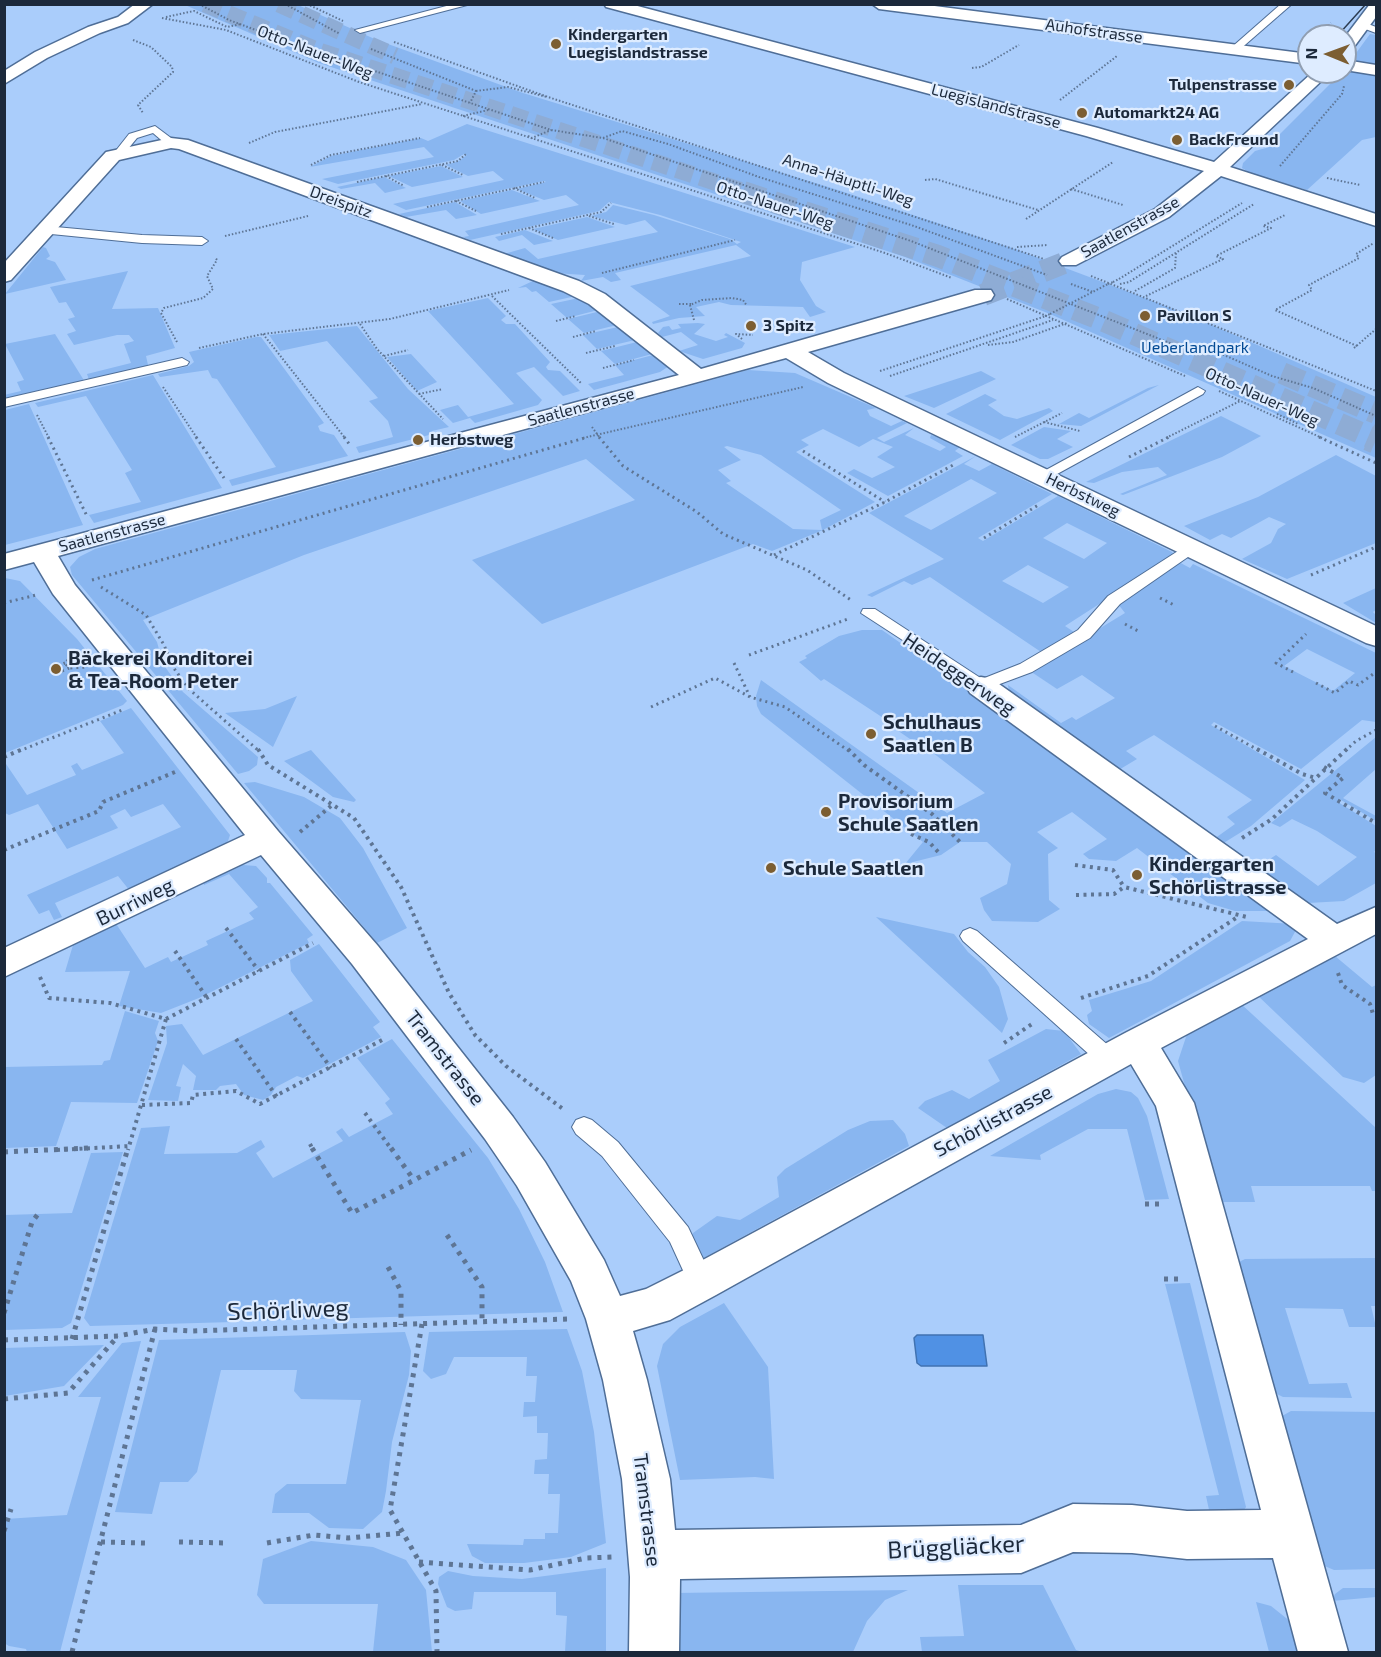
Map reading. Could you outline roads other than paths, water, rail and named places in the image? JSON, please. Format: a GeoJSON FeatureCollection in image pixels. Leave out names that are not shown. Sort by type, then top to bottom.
{"type":"FeatureCollection","features":[{"type":"Feature","properties":{"kind":"street"},"geometry":{"type":"LineString","coordinates":[[94,30],[99,23],[122,10],[125,4]]}},
{"type":"Feature","properties":{"kind":"street"},"geometry":{"type":"LineString","coordinates":[[4,79],[41,55],[94,30],[123,20],[146,4]]}},
{"type":"Feature","properties":{"kind":"street","name":"Luegislandstrasse"},"geometry":{"type":"LineString","coordinates":[[611,4],[1082,129],[1219,169],[1377,220]]}},
{"type":"Feature","properties":{"kind":"street","name":"Auhofstrasse"},"geometry":{"type":"LineString","coordinates":[[879,4],[1056,19],[1297,57]]}},
{"type":"Feature","properties":{"kind":"street"},"geometry":{"type":"LineString","coordinates":[[1357,39],[1372,27],[1377,7]]}},
{"type":"Feature","properties":{"kind":"street"},"geometry":{"type":"LineString","coordinates":[[1357,67],[1377,70]]}},
{"type":"Feature","properties":{"kind":"street","name":"Saatlenstrasse"},"geometry":{"type":"LineString","coordinates":[[1068,265],[1162,213],[1219,169],[1310,84]]}},
{"type":"Feature","properties":{"kind":"street","name":"Dreispitz"},"geometry":{"type":"LineString","coordinates":[[119,153],[171,143],[196,147],[571,286],[597,299],[697,377]]}},
{"type":"Feature","properties":{"kind":"street"},"geometry":{"type":"LineString","coordinates":[[4,276],[119,153]]}},
{"type":"Feature","properties":{"kind":"street","name":"Saatlenstrasse"},"geometry":{"type":"LineString","coordinates":[[4,562],[993,296]]}},
{"type":"Feature","properties":{"kind":"street","name":"Herbstweg"},"geometry":{"type":"LineString","coordinates":[[790,351],[836,378],[985,447],[1377,637]]}},
{"type":"Feature","properties":{"kind":"street","name":"Tramstrasse"},"geometry":{"type":"LineString","coordinates":[[42,552],[63,588],[280,838],[365,955],[499,1128],[531,1174],[589,1273],[591,1319],[625,1380],[646,1479],[633,1556],[654,1653]]}},
{"type":"Feature","properties":{"kind":"street","name":"Heideggerweg"},"geometry":{"type":"LineString","coordinates":[[981,686],[1217,854],[1338,954]]}},
{"type":"Feature","properties":{"kind":"street","name":"Burriweg"},"geometry":{"type":"LineString","coordinates":[[17,958],[280,838]]}},
{"type":"Feature","properties":{"kind":"street","name":"Schörlistrasse"},"geometry":{"type":"LineString","coordinates":[[591,1319],[655,1306],[1123,1051],[1338,954],[1377,919]]}},
{"type":"Feature","properties":{"kind":"street"},"geometry":{"type":"LineString","coordinates":[[1123,1051],[1175,1103],[1323,1653]]}},
{"type":"Feature","properties":{"kind":"street","name":"Brüggliäcker"},"geometry":{"type":"LineString","coordinates":[[633,1556],[1021,1548],[1073,1528],[1132,1529],[1187,1535],[1291,1534]]}},
{"type":"Feature","properties":{"kind":"lane"},"geometry":{"type":"LineString","coordinates":[[360,30],[426,12],[467,4]]}},
{"type":"Feature","properties":{"kind":"lane"},"geometry":{"type":"LineString","coordinates":[[1235,49],[1268,18],[1288,4]]}},
{"type":"Feature","properties":{"kind":"lane"},"geometry":{"type":"LineString","coordinates":[[119,153],[133,136],[155,129],[171,143]]}},
{"type":"Feature","properties":{"kind":"lane"},"geometry":{"type":"LineString","coordinates":[[45,230],[142,240],[202,241]]}},
{"type":"Feature","properties":{"kind":"lane"},"geometry":{"type":"LineString","coordinates":[[4,404],[152,370],[180,357]]}},
{"type":"Feature","properties":{"kind":"lane"},"geometry":{"type":"LineString","coordinates":[[1043,476],[1198,391]]}},
{"type":"Feature","properties":{"kind":"lane"},"geometry":{"type":"LineString","coordinates":[[981,686],[1026,668],[1084,634],[1114,600],[1192,547]]}},
{"type":"Feature","properties":{"kind":"lane","name":"Heideggerweg"},"geometry":{"type":"LineString","coordinates":[[869,613],[981,686]]}},
{"type":"Feature","properties":{"kind":"lane"},"geometry":{"type":"LineString","coordinates":[[970,936],[1055,1011],[1123,1051]]}},
{"type":"Feature","properties":{"kind":"lane"},"geometry":{"type":"LineString","coordinates":[[584,1127],[610,1149],[679,1235],[701,1282]]}},
{"type":"Feature","properties":{"kind":"tunnel"},"geometry":{"type":"LineString","coordinates":[[205,4],[319,51],[748,193]]}},
{"type":"Feature","properties":{"kind":"tunnel"},"geometry":{"type":"LineString","coordinates":[[279,4],[395,56]]}},
{"type":"Feature","properties":{"kind":"tunnel"},"geometry":{"type":"LineString","coordinates":[[743,192],[938,256],[1102,320],[1372,438]]}},
{"type":"Feature","properties":{"kind":"tunnel"},"geometry":{"type":"LineString","coordinates":[[983,295],[1069,261]]}},
{"type":"Feature","properties":{"kind":"tunnel"},"geometry":{"type":"LineString","coordinates":[[1282,373],[1376,413]]}},
{"type":"Feature","properties":{"kind":"tunnel"},"geometry":{"type":"LineString","coordinates":[[1369,437],[1376,440]]}},
{"type":"Feature","properties":{"kind":"tram line"},"geometry":{"type":"LineString","coordinates":[[1348,24],[1366,4]]}},
{"type":"Feature","properties":{"kind":"place","name":"Kindergarten Luegislandstrasse"},"geometry":{"type":"Point","coordinates":[556,44]}},
{"type":"Feature","properties":{"kind":"place","name":"Tulpenstrasse"},"geometry":{"type":"Point","coordinates":[1289,85]}},
{"type":"Feature","properties":{"kind":"place","name":"Automarkt24 AG"},"geometry":{"type":"Point","coordinates":[1082,113]}},
{"type":"Feature","properties":{"kind":"place","name":"BackFreund"},"geometry":{"type":"Point","coordinates":[1177,140]}},
{"type":"Feature","properties":{"kind":"place","name":"Pavillon S"},"geometry":{"type":"Point","coordinates":[1145,316]}},
{"type":"Feature","properties":{"kind":"place","name":"3 Spitz"},"geometry":{"type":"Point","coordinates":[751,326]}},
{"type":"Feature","properties":{"kind":"place","name":"Herbstweg"},"geometry":{"type":"Point","coordinates":[418,440]}},
{"type":"Feature","properties":{"kind":"place","name":"Bäckerei Konditorei & Tea-Room Peter"},"geometry":{"type":"Point","coordinates":[56,669]}},
{"type":"Feature","properties":{"kind":"place","name":"Schulhaus Saatlen B"},"geometry":{"type":"Point","coordinates":[871,734]}},
{"type":"Feature","properties":{"kind":"place","name":"Provisorium Schule Saatlen"},"geometry":{"type":"Point","coordinates":[826,812]}},
{"type":"Feature","properties":{"kind":"place","name":"Schule Saatlen"},"geometry":{"type":"Point","coordinates":[771,868]}},
{"type":"Feature","properties":{"kind":"place","name":"Kindergarten Schörlistrasse"},"geometry":{"type":"Point","coordinates":[1137,875]}},
{"type":"Feature","properties":{"kind":"park label","name":"Ueberlandpark"},"geometry":{"type":"Point","coordinates":[1195,348]}}]}
